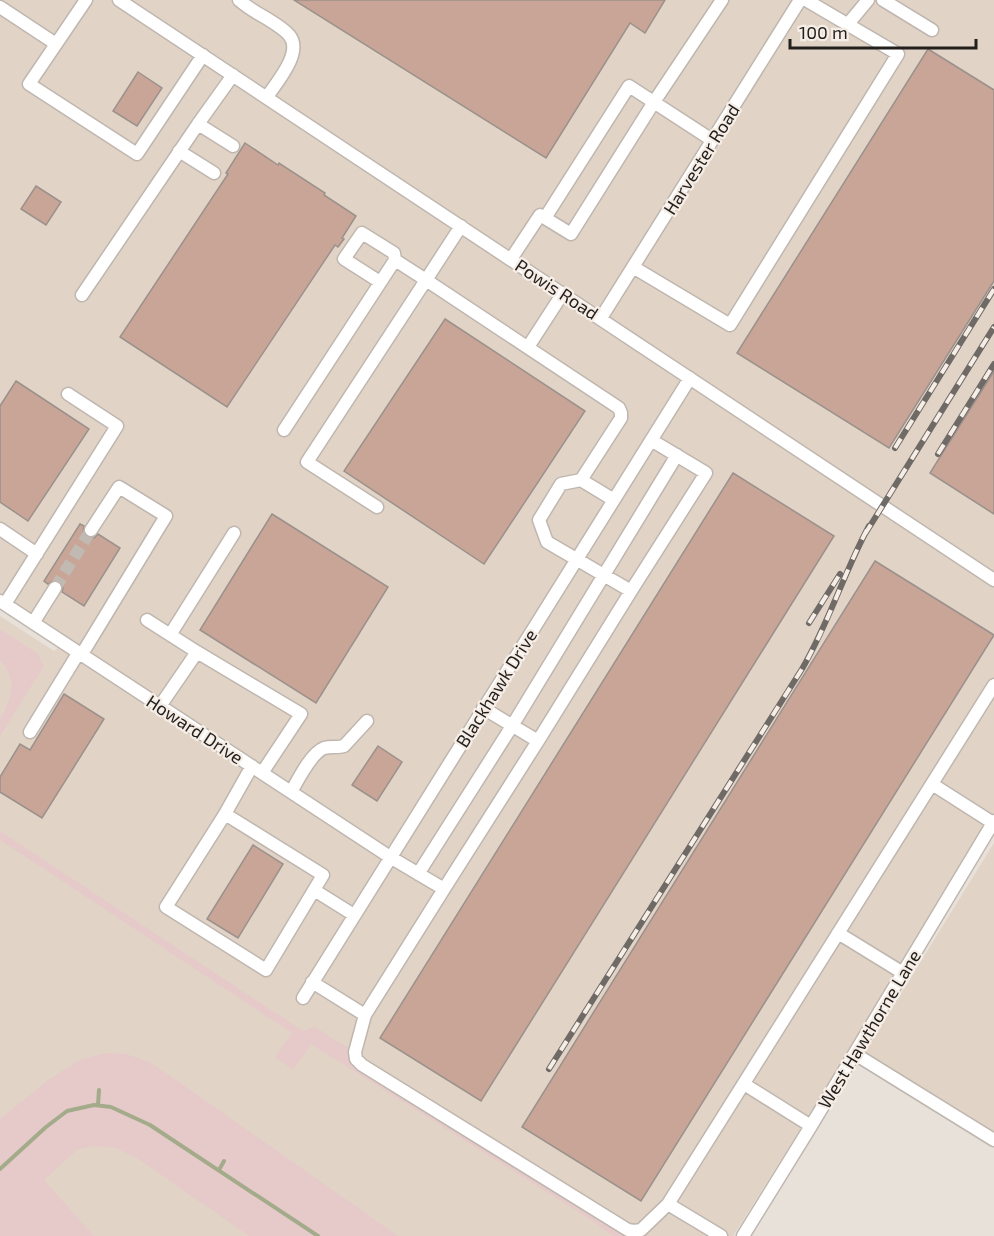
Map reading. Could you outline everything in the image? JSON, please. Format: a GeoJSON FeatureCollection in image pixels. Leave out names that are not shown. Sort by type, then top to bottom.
{"type":"FeatureCollection","features":[{"type":"Feature","properties":{"kind":"street"},"geometry":{"type":"LineString","coordinates":[[86,0],[30,84],[137,154],[203,55]]}},
{"type":"Feature","properties":{"kind":"street","name":"Powis Road"},"geometry":{"type":"LineString","coordinates":[[119,0],[994,580]]}},
{"type":"Feature","properties":{"kind":"street"},"geometry":{"type":"LineString","coordinates":[[239,0],[281,27],[289,34],[294,45],[290,61],[267,97]]}},
{"type":"Feature","properties":{"kind":"street"},"geometry":{"type":"LineString","coordinates":[[511,259],[540,215],[571,234],[654,102],[722,0]]}},
{"type":"Feature","properties":{"kind":"street","name":"Harvester Road"},"geometry":{"type":"LineString","coordinates":[[601,318],[800,0]]}},
{"type":"Feature","properties":{"kind":"street"},"geometry":{"type":"LineString","coordinates":[[633,267],[730,325],[898,54],[806,0]]}},
{"type":"Feature","properties":{"kind":"street"},"geometry":{"type":"LineString","coordinates":[[848,24],[868,0]]}},
{"type":"Feature","properties":{"kind":"street"},"geometry":{"type":"LineString","coordinates":[[883,0],[932,30]]}},
{"type":"Feature","properties":{"kind":"street"},"geometry":{"type":"LineString","coordinates":[[0,7],[56,44]]}},
{"type":"Feature","properties":{"kind":"street"},"geometry":{"type":"LineString","coordinates":[[82,295],[233,75]]}},
{"type":"Feature","properties":{"kind":"street"},"geometry":{"type":"LineString","coordinates":[[545,218],[628,86],[712,140]]}},
{"type":"Feature","properties":{"kind":"street"},"geometry":{"type":"LineString","coordinates":[[198,124],[233,146]]}},
{"type":"Feature","properties":{"kind":"street"},"geometry":{"type":"LineString","coordinates":[[179,151],[214,173]]}},
{"type":"Feature","properties":{"kind":"street"},"geometry":{"type":"LineString","coordinates":[[377,507],[307,462],[461,226]]}},
{"type":"Feature","properties":{"kind":"street"},"geometry":{"type":"LineString","coordinates":[[284,430],[395,260],[394,254],[362,233],[344,259],[380,282]]}},
{"type":"Feature","properties":{"kind":"street"},"geometry":{"type":"LineString","coordinates":[[395,260],[619,408],[621,418],[581,480]]}},
{"type":"Feature","properties":{"kind":"street"},"geometry":{"type":"LineString","coordinates":[[528,347],[563,293]]}},
{"type":"Feature","properties":{"kind":"street","name":"Blackhawk Drive"},"geometry":{"type":"LineString","coordinates":[[303,998],[690,378]]}},
{"type":"Feature","properties":{"kind":"street"},"geometry":{"type":"LineString","coordinates":[[3,602],[37,554],[117,426],[68,394]]}},
{"type":"Feature","properties":{"kind":"street"},"geometry":{"type":"LineString","coordinates":[[651,440],[706,473],[365,1015],[355,1052],[356,1059],[362,1065],[628,1230],[641,1230],[668,1204],[994,685]]}},
{"type":"Feature","properties":{"kind":"street"},"geometry":{"type":"LineString","coordinates":[[418,874],[512,726],[677,455]]}},
{"type":"Feature","properties":{"kind":"street"},"geometry":{"type":"LineString","coordinates":[[614,500],[581,480],[561,484],[539,520],[547,542],[631,591]]}},
{"type":"Feature","properties":{"kind":"street"},"geometry":{"type":"LineString","coordinates":[[30,732],[166,516],[119,487],[91,530]]}},
{"type":"Feature","properties":{"kind":"street"},"geometry":{"type":"LineString","coordinates":[[0,529],[37,554]]}},
{"type":"Feature","properties":{"kind":"street"},"geometry":{"type":"LineString","coordinates":[[170,635],[234,533]]}},
{"type":"Feature","properties":{"kind":"street"},"geometry":{"type":"LineString","coordinates":[[33,623],[55,588]]}},
{"type":"Feature","properties":{"kind":"street","name":"Howard Drive"},"geometry":{"type":"LineString","coordinates":[[3,602],[390,857],[444,889]]}},
{"type":"Feature","properties":{"kind":"street"},"geometry":{"type":"LineString","coordinates":[[147,620],[301,714],[225,814],[166,907],[266,969],[323,875],[225,814]]}},
{"type":"Feature","properties":{"kind":"street"},"geometry":{"type":"LineString","coordinates":[[160,706],[197,652]]}},
{"type":"Feature","properties":{"kind":"street"},"geometry":{"type":"LineString","coordinates":[[483,708],[538,741]]}},
{"type":"Feature","properties":{"kind":"street"},"geometry":{"type":"LineString","coordinates":[[291,792],[312,758],[325,748],[344,746],[367,721]]}},
{"type":"Feature","properties":{"kind":"street"},"geometry":{"type":"LineString","coordinates":[[932,784],[993,822]]}},
{"type":"Feature","properties":{"kind":"street","name":"West Hawthorne Lane"},"geometry":{"type":"LineString","coordinates":[[743,1236],[993,822]]}},
{"type":"Feature","properties":{"kind":"street"},"geometry":{"type":"LineString","coordinates":[[314,890],[354,915]]}},
{"type":"Feature","properties":{"kind":"street"},"geometry":{"type":"LineString","coordinates":[[838,933],[903,973]]}},
{"type":"Feature","properties":{"kind":"street"},"geometry":{"type":"LineString","coordinates":[[312,982],[365,1015]]}},
{"type":"Feature","properties":{"kind":"street"},"geometry":{"type":"LineString","coordinates":[[855,1054],[994,1140]]}},
{"type":"Feature","properties":{"kind":"street"},"geometry":{"type":"LineString","coordinates":[[744,1084],[811,1126]]}},
{"type":"Feature","properties":{"kind":"street"},"geometry":{"type":"LineString","coordinates":[[668,1204],[721,1236]]}},
{"type":"Feature","properties":{"kind":"shaded area"},"geometry":{"type":"Polygon","coordinates":[[[0,0],[994,0],[994,821],[733,1236],[0,1236],[0,616],[54,651],[64,643],[0,603],[0,0]]]}},
{"type":"Feature","properties":{"kind":"shaded area"},"geometry":{"type":"Polygon","coordinates":[[[0,629],[38,654],[44,666],[0,736],[0,719],[10,698],[12,683],[7,669],[0,660],[0,629]]]}},
{"type":"Feature","properties":{"kind":"shaded area"},"geometry":{"type":"Polygon","coordinates":[[[0,831],[303,1031],[315,1027],[351,1050],[350,1056],[625,1233],[645,1233],[650,1236],[613,1236],[311,1044],[293,1070],[275,1057],[292,1033],[0,840],[0,831]]]}},
{"type":"Feature","properties":{"kind":"shaded area"},"geometry":{"type":"Polygon","coordinates":[[[994,843],[994,1133],[865,1052],[994,843]]]}},
{"type":"Feature","properties":{"kind":"shaded area"},"geometry":{"type":"Polygon","coordinates":[[[105,1053],[126,1054],[149,1062],[398,1236],[249,1236],[137,1158],[116,1148],[94,1146],[78,1149],[44,1180],[94,1236],[0,1236],[0,1119],[48,1080],[80,1060],[105,1053]]]}},
{"type":"Feature","properties":{"kind":"building"},"geometry":{"type":"Polygon","coordinates":[[[294,0],[665,0],[645,33],[630,23],[546,158],[294,0]]]}},
{"type":"Feature","properties":{"kind":"building"},"geometry":{"type":"Polygon","coordinates":[[[928,49],[994,90],[994,281],[889,448],[737,353],[928,49]]]}},
{"type":"Feature","properties":{"kind":"building"},"geometry":{"type":"Polygon","coordinates":[[[138,72],[162,88],[137,126],[113,111],[138,72]]]}},
{"type":"Feature","properties":{"kind":"building"},"geometry":{"type":"Polygon","coordinates":[[[245,143],[325,193],[324,195],[356,216],[342,238],[344,239],[338,247],[335,245],[227,407],[120,337],[228,174],[226,173],[245,143]]]}},
{"type":"Feature","properties":{"kind":"building"},"geometry":{"type":"Polygon","coordinates":[[[36,186],[61,202],[46,225],[21,209],[36,186]]]}},
{"type":"Feature","properties":{"kind":"building"},"geometry":{"type":"Polygon","coordinates":[[[445,319],[585,411],[484,564],[344,471],[445,319]]]}},
{"type":"Feature","properties":{"kind":"building"},"geometry":{"type":"Polygon","coordinates":[[[994,371],[994,514],[930,473],[994,371]]]}},
{"type":"Feature","properties":{"kind":"building"},"geometry":{"type":"Polygon","coordinates":[[[16,381],[89,429],[28,521],[0,502],[0,406],[16,381]]]}},
{"type":"Feature","properties":{"kind":"building"},"geometry":{"type":"Polygon","coordinates":[[[733,473],[834,536],[481,1101],[380,1038],[733,473]]]}},
{"type":"Feature","properties":{"kind":"building"},"geometry":{"type":"Polygon","coordinates":[[[272,514],[388,587],[316,703],[200,630],[272,514]]]}},
{"type":"Feature","properties":{"kind":"building"},"geometry":{"type":"Polygon","coordinates":[[[80,524],[84,526],[83,533],[87,537],[94,538],[98,534],[120,548],[84,606],[62,592],[60,581],[55,580],[48,584],[44,581],[80,524]]]}},
{"type":"Feature","properties":{"kind":"building"},"geometry":{"type":"Polygon","coordinates":[[[875,561],[994,635],[641,1201],[522,1127],[875,561]]]}},
{"type":"Feature","properties":{"kind":"building"},"geometry":{"type":"Polygon","coordinates":[[[64,694],[104,719],[42,818],[0,792],[0,777],[20,744],[30,750],[64,694]]]}},
{"type":"Feature","properties":{"kind":"building"},"geometry":{"type":"Polygon","coordinates":[[[378,746],[402,762],[377,801],[352,785],[378,746]]]}},
{"type":"Feature","properties":{"kind":"building"},"geometry":{"type":"Polygon","coordinates":[[[253,845],[283,864],[238,938],[207,919],[253,845]]]}},
{"type":"Feature","properties":{"kind":"waterway"},"geometry":{"type":"LineString","coordinates":[[98,1105],[99,1090]]}},
{"type":"Feature","properties":{"kind":"waterway"},"geometry":{"type":"LineString","coordinates":[[0,1169],[67,1111],[94,1105],[111,1107],[150,1125],[318,1236]]}},
{"type":"Feature","properties":{"kind":"waterway"},"geometry":{"type":"LineString","coordinates":[[219,1170],[224,1161]]}},
{"type":"Feature","properties":{"kind":"tunnel"},"geometry":{"type":"LineString","coordinates":[[55,588],[91,530]]}},
{"type":"Feature","properties":{"kind":"railway"},"geometry":{"type":"LineString","coordinates":[[895,448],[994,289]]}},
{"type":"Feature","properties":{"kind":"railway"},"geometry":{"type":"LineString","coordinates":[[865,534],[994,327]]}},
{"type":"Feature","properties":{"kind":"railway"},"geometry":{"type":"LineString","coordinates":[[938,454],[994,364]]}},
{"type":"Feature","properties":{"kind":"railway"},"geometry":{"type":"LineString","coordinates":[[549,1069],[802,669],[812,652],[869,526]]}},
{"type":"Feature","properties":{"kind":"railway"},"geometry":{"type":"LineString","coordinates":[[809,623],[840,574]]}}]}
